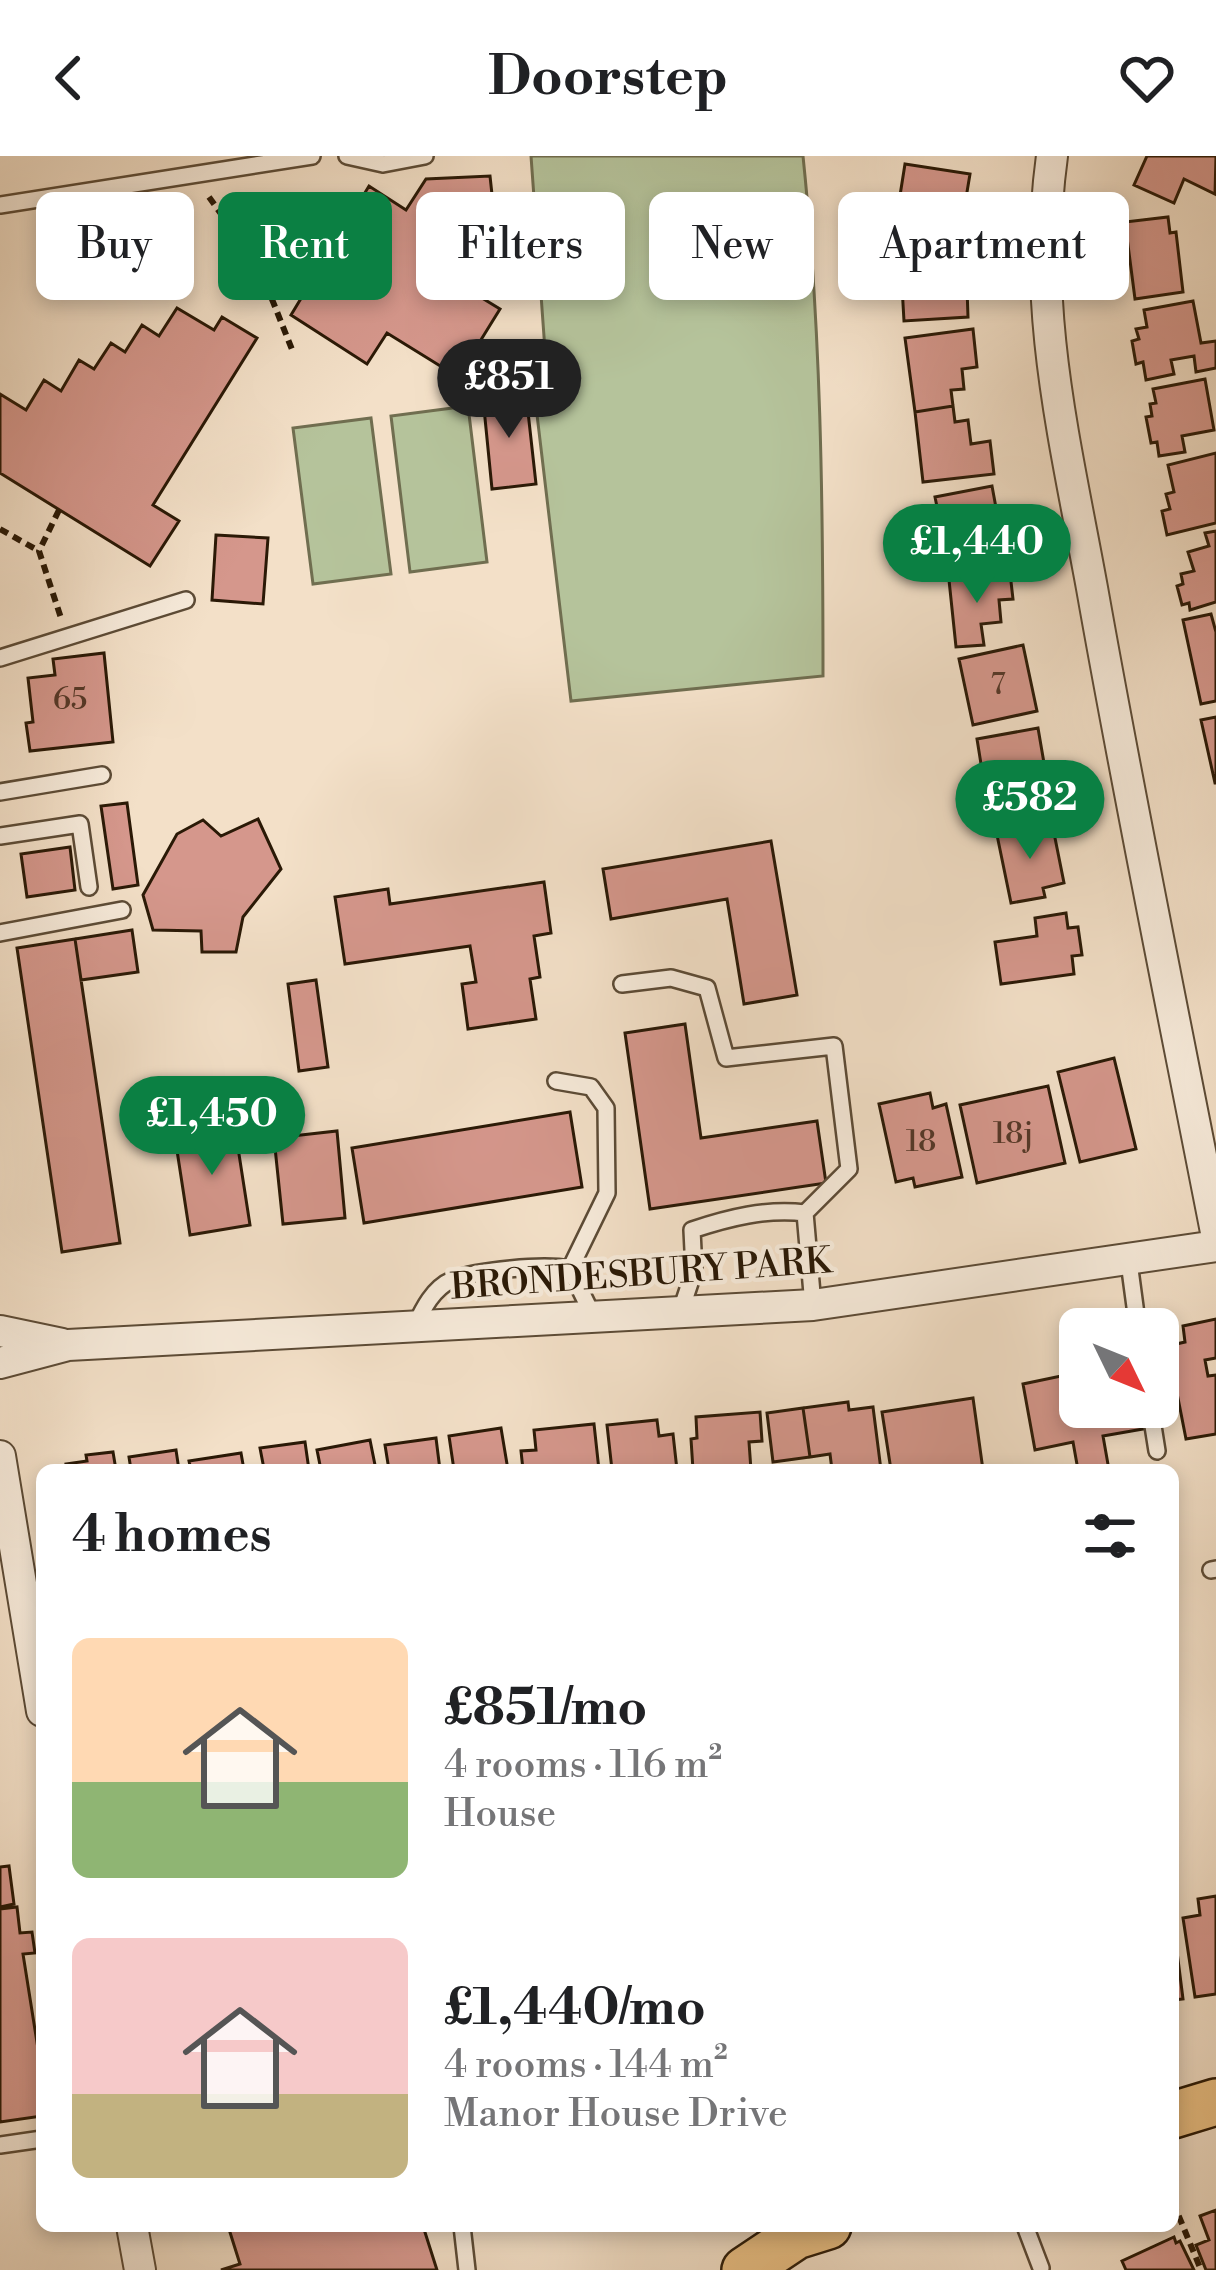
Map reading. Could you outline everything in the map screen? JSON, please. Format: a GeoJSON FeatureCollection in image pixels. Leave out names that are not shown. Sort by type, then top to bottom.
{"type":"FeatureCollection","features":[{"type":"Feature","properties":{"kind":"main road"},"geometry":{"type":"LineString","coordinates":[[1179,2113],[1216,2102]]}},
{"type":"Feature","properties":{"kind":"main road"},"geometry":{"type":"LineString","coordinates":[[746,2270],[809,2232]]}},
{"type":"Feature","properties":{"kind":"street"},"geometry":{"type":"LineString","coordinates":[[1052,156],[1043,222],[1046,333],[1112,703],[1216,1232]]}},
{"type":"Feature","properties":{"kind":"street","name":"BRONDESBURY PARK"},"geometry":{"type":"LineString","coordinates":[[0,1363],[68,1346],[813,1305],[1216,1246]]}},
{"type":"Feature","properties":{"kind":"street","name":"BRONDESBURY PARK"},"geometry":{"type":"LineString","coordinates":[[0,1331],[68,1346]]}},
{"type":"Feature","properties":{"kind":"street"},"geometry":{"type":"LineString","coordinates":[[0,1456],[20,1616],[36,1685]]}},
{"type":"Feature","properties":{"kind":"street"},"geometry":{"type":"LineString","coordinates":[[133,2232],[140,2270]]}},
{"type":"Feature","properties":{"kind":"lane"},"geometry":{"type":"LineString","coordinates":[[0,205],[312,156]]}},
{"type":"Feature","properties":{"kind":"lane"},"geometry":{"type":"LineString","coordinates":[[347,156],[383,164],[425,156]]}},
{"type":"Feature","properties":{"kind":"lane"},"geometry":{"type":"LineString","coordinates":[[0,658],[186,600]]}},
{"type":"Feature","properties":{"kind":"lane"},"geometry":{"type":"LineString","coordinates":[[0,792],[102,775]]}},
{"type":"Feature","properties":{"kind":"lane"},"geometry":{"type":"LineString","coordinates":[[0,836],[80,824],[89,887]]}},
{"type":"Feature","properties":{"kind":"lane"},"geometry":{"type":"LineString","coordinates":[[0,933],[122,910]]}},
{"type":"Feature","properties":{"kind":"lane"},"geometry":{"type":"LineString","coordinates":[[622,984],[671,978],[707,988],[726,1058],[834,1046],[849,1169],[805,1213],[813,1305]]}},
{"type":"Feature","properties":{"kind":"lane"},"geometry":{"type":"LineString","coordinates":[[556,1081],[591,1087],[606,1108],[607,1193],[570,1269]]}},
{"type":"Feature","properties":{"kind":"lane"},"geometry":{"type":"LineString","coordinates":[[680,1312],[694,1271],[692,1230],[730,1218],[805,1213]]}},
{"type":"Feature","properties":{"kind":"lane"},"geometry":{"type":"LineString","coordinates":[[1129,1262],[1135,1308]]}},
{"type":"Feature","properties":{"kind":"lane"},"geometry":{"type":"LineString","coordinates":[[414,1329],[426,1304],[450,1281],[549,1265],[570,1269]]}},
{"type":"Feature","properties":{"kind":"lane"},"geometry":{"type":"LineString","coordinates":[[570,1269],[592,1316]]}},
{"type":"Feature","properties":{"kind":"lane"},"geometry":{"type":"LineString","coordinates":[[1153,1428],[1156,1451]]}},
{"type":"Feature","properties":{"kind":"lane"},"geometry":{"type":"LineString","coordinates":[[0,2145],[36,2140]]}},
{"type":"Feature","properties":{"kind":"lane"},"geometry":{"type":"LineString","coordinates":[[463,2232],[467,2270]]}},
{"type":"Feature","properties":{"kind":"lane"},"geometry":{"type":"LineString","coordinates":[[1027,2232],[1041,2268]]}},
{"type":"Feature","properties":{"kind":"path"},"geometry":{"type":"LineString","coordinates":[[193,175],[260,269],[293,352]]}},
{"type":"Feature","properties":{"kind":"path"},"geometry":{"type":"LineString","coordinates":[[39,551],[59,510]]}},
{"type":"Feature","properties":{"kind":"path"},"geometry":{"type":"LineString","coordinates":[[0,529],[39,551],[70,638]]}},
{"type":"Feature","properties":{"kind":"path"},"geometry":{"type":"LineString","coordinates":[[1179,2217],[1201,2270]]}},
{"type":"Feature","properties":{"kind":"green space"},"geometry":{"type":"Polygon","coordinates":[[[531,156],[803,156],[806,192],[649,192],[649,300],[814,300],[814,286],[823,676],[571,701],[533,381],[547,378],[541,300],[625,300],[625,192],[534,192],[531,156]]]}},
{"type":"Feature","properties":{"kind":"green space"},"geometry":{"type":"Polygon","coordinates":[[[468,406],[487,562],[410,572],[391,416],[468,406]]]}},
{"type":"Feature","properties":{"kind":"green space"},"geometry":{"type":"Polygon","coordinates":[[[371,418],[391,574],[313,584],[293,428],[371,418]]]}},
{"type":"Feature","properties":{"kind":"building"},"geometry":{"type":"Polygon","coordinates":[[[1147,156],[1216,156],[1215,194],[1184,179],[1174,203],[1134,185],[1147,156]]]}},
{"type":"Feature","properties":{"kind":"building"},"geometry":{"type":"Polygon","coordinates":[[[905,164],[970,174],[967,192],[901,192],[905,164]]]}},
{"type":"Feature","properties":{"kind":"building"},"geometry":{"type":"Polygon","coordinates":[[[490,176],[492,192],[418,192],[426,179],[490,176]]]}},
{"type":"Feature","properties":{"kind":"building"},"geometry":{"type":"Polygon","coordinates":[[[416,194],[416,300],[485,300],[500,309],[458,377],[387,333],[367,364],[291,315],[300,300],[392,300],[392,201],[406,210],[416,194]]]}},
{"type":"Feature","properties":{"kind":"building"},"geometry":{"type":"Polygon","coordinates":[[[1168,217],[1170,233],[1176,232],[1183,292],[1135,299],[1129,222],[1168,217]]]}},
{"type":"Feature","properties":{"kind":"building"},"geometry":{"type":"Polygon","coordinates":[[[903,300],[967,300],[968,317],[904,321],[903,300]]]}},
{"type":"Feature","properties":{"kind":"building"},"geometry":{"type":"Polygon","coordinates":[[[1193,301],[1201,343],[1216,341],[1216,368],[1196,372],[1194,356],[1171,360],[1174,374],[1146,380],[1143,362],[1136,364],[1132,341],[1139,339],[1136,329],[1147,327],[1144,310],[1193,301]]]}},
{"type":"Feature","properties":{"kind":"building"},"geometry":{"type":"Polygon","coordinates":[[[177,308],[214,330],[222,317],[257,338],[153,505],[179,521],[150,566],[0,473],[0,394],[26,410],[44,380],[61,391],[79,360],[94,369],[111,343],[125,352],[142,325],[159,336],[177,308]]]}},
{"type":"Feature","properties":{"kind":"building"},"geometry":{"type":"Polygon","coordinates":[[[973,329],[977,367],[962,369],[964,389],[951,390],[953,406],[915,412],[905,338],[973,329]]]}},
{"type":"Feature","properties":{"kind":"building"},"geometry":{"type":"Polygon","coordinates":[[[1205,379],[1214,430],[1182,436],[1185,452],[1159,456],[1146,417],[1152,416],[1150,404],[1156,403],[1153,389],[1205,379]]]}},
{"type":"Feature","properties":{"kind":"building"},"geometry":{"type":"Polygon","coordinates":[[[526,394],[536,484],[492,489],[483,398],[526,394]]]}},
{"type":"Feature","properties":{"kind":"building"},"geometry":{"type":"Polygon","coordinates":[[[953,406],[955,422],[968,420],[971,444],[990,441],[994,474],[923,482],[915,412],[953,406]]]}},
{"type":"Feature","properties":{"kind":"building"},"geometry":{"type":"Polygon","coordinates":[[[1216,453],[1216,523],[1167,535],[1162,511],[1170,509],[1166,494],[1174,492],[1168,465],[1216,453]]]}},
{"type":"Feature","properties":{"kind":"building"},"geometry":{"type":"Polygon","coordinates":[[[992,486],[1004,551],[973,557],[969,541],[945,546],[935,497],[992,486]]]}},
{"type":"Feature","properties":{"kind":"building"},"geometry":{"type":"Polygon","coordinates":[[[1216,531],[1216,602],[1190,610],[1189,603],[1182,605],[1177,586],[1183,584],[1181,574],[1194,571],[1188,552],[1209,546],[1205,533],[1216,531]]]}},
{"type":"Feature","properties":{"kind":"building"},"geometry":{"type":"Polygon","coordinates":[[[216,535],[268,538],[263,604],[212,600],[216,535]]]}},
{"type":"Feature","properties":{"kind":"building"},"geometry":{"type":"Polygon","coordinates":[[[1010,573],[1013,599],[999,600],[1001,622],[981,624],[984,645],[956,647],[949,580],[1010,573]]]}},
{"type":"Feature","properties":{"kind":"building"},"geometry":{"type":"Polygon","coordinates":[[[1211,614],[1216,632],[1216,701],[1201,704],[1183,620],[1211,614]]]}},
{"type":"Feature","properties":{"kind":"building"},"geometry":{"type":"Polygon","coordinates":[[[1023,645],[1037,711],[973,725],[959,659],[1023,645]]]}},
{"type":"Feature","properties":{"kind":"building"},"geometry":{"type":"Polygon","coordinates":[[[104,653],[113,742],[30,751],[26,723],[33,722],[28,678],[55,675],[53,659],[104,653]]]}},
{"type":"Feature","properties":{"kind":"building"},"geometry":{"type":"Polygon","coordinates":[[[1216,717],[1216,783],[1215,783],[1201,720],[1216,717]]]}},
{"type":"Feature","properties":{"kind":"building"},"geometry":{"type":"Polygon","coordinates":[[[1038,728],[1050,798],[1018,804],[1021,819],[982,826],[977,796],[986,795],[977,739],[1038,728]]]}},
{"type":"Feature","properties":{"kind":"building"},"geometry":{"type":"Polygon","coordinates":[[[127,803],[138,885],[113,889],[101,806],[127,803]]]}},
{"type":"Feature","properties":{"kind":"building"},"geometry":{"type":"Polygon","coordinates":[[[258,819],[281,869],[243,917],[236,952],[202,952],[201,931],[153,930],[143,895],[177,834],[203,820],[221,836],[258,819]]]}},
{"type":"Feature","properties":{"kind":"building"},"geometry":{"type":"Polygon","coordinates":[[[1052,823],[1064,883],[1043,888],[1045,897],[1011,903],[997,835],[1052,823]]]}},
{"type":"Feature","properties":{"kind":"building"},"geometry":{"type":"Polygon","coordinates":[[[771,841],[797,995],[744,1004],[727,899],[611,919],[603,869],[771,841]]]}},
{"type":"Feature","properties":{"kind":"building"},"geometry":{"type":"Polygon","coordinates":[[[70,847],[75,890],[27,897],[21,854],[70,847]]]}},
{"type":"Feature","properties":{"kind":"building"},"geometry":{"type":"Polygon","coordinates":[[[544,882],[551,933],[534,936],[540,977],[530,979],[536,1019],[468,1029],[462,984],[476,982],[470,946],[345,964],[335,897],[388,889],[390,904],[544,882]]]}},
{"type":"Feature","properties":{"kind":"building"},"geometry":{"type":"Polygon","coordinates":[[[1066,913],[1068,928],[1078,927],[1082,955],[1072,956],[1074,974],[1001,984],[995,942],[1037,936],[1035,918],[1066,913]]]}},
{"type":"Feature","properties":{"kind":"building"},"geometry":{"type":"Polygon","coordinates":[[[132,930],[138,972],[81,980],[75,939],[132,930]]]}},
{"type":"Feature","properties":{"kind":"building"},"geometry":{"type":"Polygon","coordinates":[[[75,939],[120,1243],[62,1252],[17,948],[75,939]]]}},
{"type":"Feature","properties":{"kind":"building"},"geometry":{"type":"Polygon","coordinates":[[[316,980],[328,1067],[299,1071],[288,984],[316,980]]]}},
{"type":"Feature","properties":{"kind":"building"},"geometry":{"type":"Polygon","coordinates":[[[685,1024],[701,1138],[817,1121],[826,1183],[650,1209],[625,1033],[685,1024]]]}},
{"type":"Feature","properties":{"kind":"building"},"geometry":{"type":"Polygon","coordinates":[[[1114,1058],[1136,1149],[1080,1162],[1058,1072],[1114,1058]]]}},
{"type":"Feature","properties":{"kind":"building"},"geometry":{"type":"Polygon","coordinates":[[[1048,1086],[1065,1163],[977,1183],[960,1105],[1048,1086]]]}},
{"type":"Feature","properties":{"kind":"building"},"geometry":{"type":"Polygon","coordinates":[[[930,1093],[933,1108],[946,1104],[962,1177],[915,1187],[913,1178],[896,1182],[879,1104],[930,1093]]]}},
{"type":"Feature","properties":{"kind":"building"},"geometry":{"type":"Polygon","coordinates":[[[570,1112],[582,1187],[364,1223],[352,1148],[570,1112]]]}},
{"type":"Feature","properties":{"kind":"building"},"geometry":{"type":"Polygon","coordinates":[[[234,1122],[250,1225],[190,1235],[174,1131],[234,1122]]]}},
{"type":"Feature","properties":{"kind":"building"},"geometry":{"type":"Polygon","coordinates":[[[337,1131],[345,1218],[283,1224],[274,1138],[337,1131]]]}},
{"type":"Feature","properties":{"kind":"building"},"geometry":{"type":"Polygon","coordinates":[[[1216,1319],[1216,1358],[1205,1360],[1208,1376],[1216,1375],[1216,1434],[1186,1439],[1179,1403],[1183,1326],[1216,1319]]]}},
{"type":"Feature","properties":{"kind":"building"},"geometry":{"type":"Polygon","coordinates":[[[1059,1376],[1059,1428],[1143,1428],[1103,1436],[1108,1464],[1077,1464],[1073,1442],[1035,1450],[1023,1384],[1059,1376]]]}},
{"type":"Feature","properties":{"kind":"building"},"geometry":{"type":"Polygon","coordinates":[[[973,1398],[982,1464],[890,1464],[882,1412],[973,1398]]]}},
{"type":"Feature","properties":{"kind":"building"},"geometry":{"type":"Polygon","coordinates":[[[848,1402],[849,1410],[873,1407],[880,1464],[831,1464],[830,1454],[810,1457],[803,1408],[848,1402]]]}},
{"type":"Feature","properties":{"kind":"building"},"geometry":{"type":"Polygon","coordinates":[[[803,1408],[810,1457],[773,1462],[767,1413],[803,1408]]]}},
{"type":"Feature","properties":{"kind":"building"},"geometry":{"type":"Polygon","coordinates":[[[760,1412],[762,1441],[749,1442],[751,1464],[693,1464],[696,1417],[760,1412]]]}},
{"type":"Feature","properties":{"kind":"building"},"geometry":{"type":"Polygon","coordinates":[[[657,1420],[659,1436],[673,1434],[676,1464],[611,1464],[607,1425],[657,1420]]]}},
{"type":"Feature","properties":{"kind":"building"},"geometry":{"type":"Polygon","coordinates":[[[594,1424],[598,1464],[522,1464],[521,1451],[536,1450],[534,1430],[594,1424]]]}},
{"type":"Feature","properties":{"kind":"building"},"geometry":{"type":"Polygon","coordinates":[[[501,1428],[507,1464],[453,1464],[449,1436],[501,1428]]]}},
{"type":"Feature","properties":{"kind":"building"},"geometry":{"type":"Polygon","coordinates":[[[436,1438],[439,1464],[388,1464],[385,1445],[436,1438]]]}},
{"type":"Feature","properties":{"kind":"building"},"geometry":{"type":"Polygon","coordinates":[[[370,1440],[375,1464],[320,1464],[317,1450],[370,1440]]]}},
{"type":"Feature","properties":{"kind":"building"},"geometry":{"type":"Polygon","coordinates":[[[305,1442],[308,1464],[263,1464],[260,1448],[305,1442]]]}},
{"type":"Feature","properties":{"kind":"building"},"geometry":{"type":"Polygon","coordinates":[[[176,1450],[178,1464],[130,1464],[129,1457],[176,1450]]]}},
{"type":"Feature","properties":{"kind":"building"},"geometry":{"type":"Polygon","coordinates":[[[113,1452],[115,1464],[66,1464],[87,1461],[86,1455],[113,1452]]]}},
{"type":"Feature","properties":{"kind":"building"},"geometry":{"type":"Polygon","coordinates":[[[241,1453],[243,1464],[190,1464],[241,1453]]]}},
{"type":"Feature","properties":{"kind":"building"},"geometry":{"type":"Polygon","coordinates":[[[9,1866],[14,1904],[0,1907],[0,1867],[9,1866]]]}},
{"type":"Feature","properties":{"kind":"building"},"geometry":{"type":"Polygon","coordinates":[[[1216,1896],[1216,1994],[1195,1997],[1183,1918],[1200,1915],[1198,1899],[1216,1896]]]}},
{"type":"Feature","properties":{"kind":"building"},"geometry":{"type":"Polygon","coordinates":[[[17,1907],[20,1933],[32,1932],[35,1953],[23,1954],[36,2036],[36,2117],[0,2122],[0,1909],[17,1907]]]}},
{"type":"Feature","properties":{"kind":"building"},"geometry":{"type":"Polygon","coordinates":[[[1216,2210],[1216,2270],[1206,2270],[1196,2245],[1209,2240],[1200,2216],[1216,2210]]]}},
{"type":"Feature","properties":{"kind":"building"},"geometry":{"type":"Polygon","coordinates":[[[230,2232],[425,2232],[437,2270],[221,2270],[240,2264],[230,2232]]]}},
{"type":"Feature","properties":{"kind":"building"},"geometry":{"type":"Polygon","coordinates":[[[1174,2237],[1194,2270],[1126,2270],[1122,2261],[1174,2237]]]}}]}
